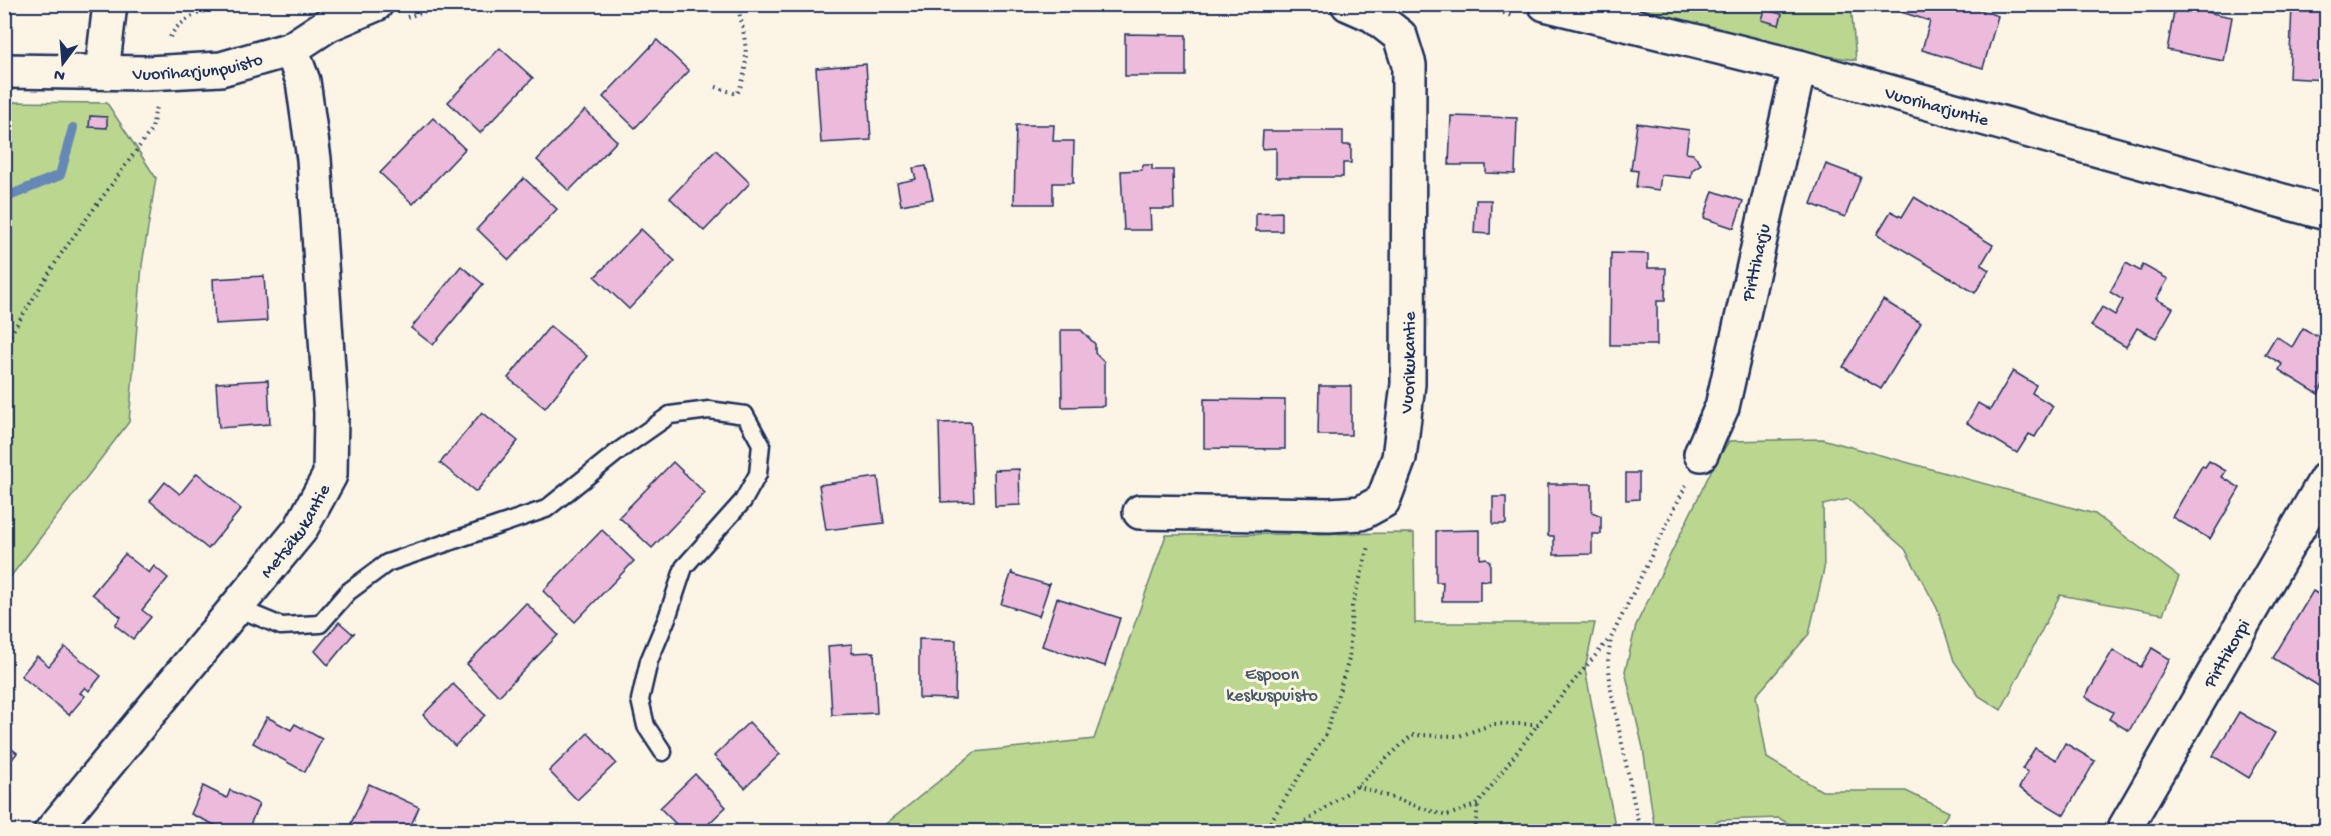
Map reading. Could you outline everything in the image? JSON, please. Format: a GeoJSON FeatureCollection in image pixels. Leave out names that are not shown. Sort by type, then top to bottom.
{"type":"FeatureCollection","features":[{"type":"Feature","properties":{"kind":"street"},"geometry":{"type":"LineString","coordinates":[[102,72],[110,4]]}},
{"type":"Feature","properties":{"kind":"street","name":"Vuoriharjunpuisto"},"geometry":{"type":"LineString","coordinates":[[4,72],[160,72],[220,69],[291,49],[329,24],[375,4]]}},
{"type":"Feature","properties":{"kind":"street","name":"Vuorikukantie"},"geometry":{"type":"LineString","coordinates":[[1348,4],[1373,15],[1400,36],[1409,65],[1408,384],[1399,458],[1383,501]]}},
{"type":"Feature","properties":{"kind":"street","name":"Vuoriharjuntie"},"geometry":{"type":"LineString","coordinates":[[1545,4],[1799,67],[2326,213]]}},
{"type":"Feature","properties":{"kind":"street","name":"Metsäkukantie"},"geometry":{"type":"LineString","coordinates":[[51,831],[300,530],[330,475],[331,413],[314,159],[303,81],[291,49]]}},
{"type":"Feature","properties":{"kind":"street","name":"Pirttiharju"},"geometry":{"type":"LineString","coordinates":[[1701,454],[1722,407],[1799,67]]}},
{"type":"Feature","properties":{"kind":"street","name":"Pirttikorpi"},"geometry":{"type":"LineString","coordinates":[[2125,828],[2326,479]]}},
{"type":"Feature","properties":{"kind":"street"},"geometry":{"type":"LineString","coordinates":[[1140,512],[1330,515],[1361,513],[1383,501]]}},
{"type":"Feature","properties":{"kind":"lane"},"geometry":{"type":"LineString","coordinates":[[235,607],[280,626],[320,624],[348,592],[387,563],[546,509],[620,450],[670,415],[709,410],[745,415],[761,444],[758,474],[743,501],[684,567],[667,618],[649,661],[640,700],[646,726],[663,752]]}},
{"type":"Feature","properties":{"kind":"path"},"geometry":{"type":"LineString","coordinates":[[4,345],[61,254],[152,129],[164,51],[176,27],[202,12],[224,4]]}},
{"type":"Feature","properties":{"kind":"path"},"geometry":{"type":"LineString","coordinates":[[716,87],[737,94],[746,79],[746,40],[736,4]]}},
{"type":"Feature","properties":{"kind":"path"},"geometry":{"type":"LineString","coordinates":[[1475,831],[1478,804],[1538,724],[1611,638],[1701,454]]}},
{"type":"Feature","properties":{"kind":"path"},"geometry":{"type":"LineString","coordinates":[[1264,831],[1326,734],[1349,659],[1352,606],[1383,501]]}},
{"type":"Feature","properties":{"kind":"path"},"geometry":{"type":"LineString","coordinates":[[1611,638],[1608,658],[1611,690],[1640,831]]}},
{"type":"Feature","properties":{"kind":"path"},"geometry":{"type":"LineString","coordinates":[[1291,831],[1357,786],[1412,735],[1459,736],[1494,724],[1538,724]]}},
{"type":"Feature","properties":{"kind":"path"},"geometry":{"type":"LineString","coordinates":[[1357,786],[1446,816],[1478,804]]}},
{"type":"Feature","properties":{"kind":"green space"},"geometry":{"type":"Polygon","coordinates":[[[1598,5],[1851,5],[1856,60],[1750,45],[1598,5]]]}},
{"type":"Feature","properties":{"kind":"green space"},"geometry":{"type":"Polygon","coordinates":[[[5,102],[107,103],[156,178],[142,265],[129,422],[5,584],[5,102]]]}},
{"type":"Feature","properties":{"kind":"green space"},"geometry":{"type":"Polygon","coordinates":[[[1822,439],[2095,514],[2179,577],[2163,614],[2060,595],[2001,710],[1979,696],[1954,661],[1938,610],[1905,549],[1848,499],[1823,505],[1824,569],[1809,634],[1756,696],[1767,758],[1822,791],[1906,791],[1949,812],[1936,831],[1801,831],[1779,818],[1721,820],[1696,831],[1655,831],[1643,748],[1625,671],[1636,625],[1714,465],[1729,441],[1822,439]]]}},
{"type":"Feature","properties":{"kind":"green space","name":"Espoon keskuspuisto"},"geometry":{"type":"Polygon","coordinates":[[[1414,533],[1415,623],[1595,623],[1585,669],[1616,831],[877,831],[975,752],[1094,739],[1166,535],[1414,533]]]}},
{"type":"Feature","properties":{"kind":"building"},"geometry":{"type":"Polygon","coordinates":[[[1903,4],[1962,4],[1998,16],[1983,68],[1922,50],[1930,21],[1901,12],[1903,4]]]}},
{"type":"Feature","properties":{"kind":"building"},"geometry":{"type":"Polygon","coordinates":[[[2292,5],[2326,7],[2326,80],[2289,78],[2292,5]]]}},
{"type":"Feature","properties":{"kind":"building"},"geometry":{"type":"Polygon","coordinates":[[[2175,6],[2232,17],[2224,61],[2167,50],[2175,6]]]}},
{"type":"Feature","properties":{"kind":"building"},"geometry":{"type":"Polygon","coordinates":[[[1765,10],[1782,14],[1779,25],[1762,20],[1765,10]]]}},
{"type":"Feature","properties":{"kind":"building"},"geometry":{"type":"Polygon","coordinates":[[[1125,34],[1186,35],[1186,76],[1125,76],[1125,34]]]}},
{"type":"Feature","properties":{"kind":"building"},"geometry":{"type":"Polygon","coordinates":[[[657,40],[689,71],[635,128],[603,97],[657,40]]]}},
{"type":"Feature","properties":{"kind":"building"},"geometry":{"type":"Polygon","coordinates":[[[500,48],[533,78],[480,133],[448,102],[500,48]]]}},
{"type":"Feature","properties":{"kind":"building"},"geometry":{"type":"Polygon","coordinates":[[[866,64],[871,140],[821,143],[816,68],[866,64]]]}},
{"type":"Feature","properties":{"kind":"building"},"geometry":{"type":"Polygon","coordinates":[[[585,110],[617,141],[569,191],[537,160],[585,110]]]}},
{"type":"Feature","properties":{"kind":"building"},"geometry":{"type":"Polygon","coordinates":[[[90,116],[107,117],[107,128],[89,127],[90,116]]]}},
{"type":"Feature","properties":{"kind":"building"},"geometry":{"type":"Polygon","coordinates":[[[1451,116],[1517,118],[1515,174],[1486,173],[1486,165],[1449,165],[1451,116]]]}},
{"type":"Feature","properties":{"kind":"building"},"geometry":{"type":"Polygon","coordinates":[[[433,118],[465,149],[413,204],[380,173],[433,118]]]}},
{"type":"Feature","properties":{"kind":"building"},"geometry":{"type":"Polygon","coordinates":[[[1637,123],[1689,130],[1686,153],[1693,154],[1701,164],[1692,170],[1691,178],[1661,175],[1659,190],[1636,187],[1638,171],[1631,170],[1637,123]]]}},
{"type":"Feature","properties":{"kind":"building"},"geometry":{"type":"Polygon","coordinates":[[[1016,125],[1054,125],[1053,141],[1074,141],[1073,183],[1053,183],[1053,204],[1014,204],[1016,125]]]}},
{"type":"Feature","properties":{"kind":"building"},"geometry":{"type":"Polygon","coordinates":[[[1263,131],[1343,131],[1343,145],[1351,145],[1351,163],[1343,163],[1343,177],[1276,177],[1276,148],[1262,149],[1263,131]]]}},
{"type":"Feature","properties":{"kind":"building"},"geometry":{"type":"Polygon","coordinates":[[[716,150],[750,183],[704,231],[670,198],[716,150]]]}},
{"type":"Feature","properties":{"kind":"building"},"geometry":{"type":"Polygon","coordinates":[[[1826,164],[1861,177],[1845,217],[1811,204],[1826,164]]]}},
{"type":"Feature","properties":{"kind":"building"},"geometry":{"type":"Polygon","coordinates":[[[1143,165],[1152,165],[1152,170],[1173,170],[1174,209],[1150,209],[1151,230],[1124,230],[1121,171],[1142,170],[1143,165]]]}},
{"type":"Feature","properties":{"kind":"building"},"geometry":{"type":"Polygon","coordinates":[[[926,166],[933,199],[901,205],[897,183],[916,179],[913,168],[926,166]]]}},
{"type":"Feature","properties":{"kind":"building"},"geometry":{"type":"Polygon","coordinates":[[[524,178],[557,209],[509,260],[477,229],[524,178]]]}},
{"type":"Feature","properties":{"kind":"building"},"geometry":{"type":"Polygon","coordinates":[[[1713,191],[1743,201],[1734,228],[1704,218],[1713,191]]]}},
{"type":"Feature","properties":{"kind":"building"},"geometry":{"type":"Polygon","coordinates":[[[1914,197],[1993,245],[1981,265],[1989,270],[1975,293],[1877,234],[1891,211],[1902,217],[1914,197]]]}},
{"type":"Feature","properties":{"kind":"building"},"geometry":{"type":"Polygon","coordinates":[[[1476,200],[1491,200],[1490,234],[1474,233],[1476,200]]]}},
{"type":"Feature","properties":{"kind":"building"},"geometry":{"type":"Polygon","coordinates":[[[1282,212],[1282,231],[1256,231],[1256,213],[1282,212]]]}},
{"type":"Feature","properties":{"kind":"building"},"geometry":{"type":"Polygon","coordinates":[[[641,229],[675,261],[629,309],[595,277],[641,229]]]}},
{"type":"Feature","properties":{"kind":"building"},"geometry":{"type":"Polygon","coordinates":[[[1611,253],[1648,254],[1648,268],[1666,268],[1665,301],[1657,301],[1657,345],[1610,345],[1611,253]]]}},
{"type":"Feature","properties":{"kind":"building"},"geometry":{"type":"Polygon","coordinates":[[[2126,263],[2140,271],[2143,265],[2168,279],[2156,299],[2173,308],[2156,338],[2137,328],[2126,347],[2091,326],[2102,307],[2115,315],[2123,300],[2110,292],[2126,263]]]}},
{"type":"Feature","properties":{"kind":"building"},"geometry":{"type":"Polygon","coordinates":[[[461,266],[483,284],[433,345],[411,328],[461,266]]]}},
{"type":"Feature","properties":{"kind":"building"},"geometry":{"type":"Polygon","coordinates":[[[264,276],[267,321],[215,324],[213,279],[264,276]]]}},
{"type":"Feature","properties":{"kind":"building"},"geometry":{"type":"Polygon","coordinates":[[[1883,300],[1921,323],[1881,389],[1843,367],[1883,300]]]}},
{"type":"Feature","properties":{"kind":"building"},"geometry":{"type":"Polygon","coordinates":[[[550,326],[587,356],[545,408],[508,378],[550,326]]]}},
{"type":"Feature","properties":{"kind":"building"},"geometry":{"type":"Polygon","coordinates":[[[2303,328],[2316,336],[2321,328],[2326,331],[2326,379],[2318,394],[2279,370],[2282,364],[2265,354],[2276,336],[2292,347],[2303,328]]]}},
{"type":"Feature","properties":{"kind":"building"},"geometry":{"type":"Polygon","coordinates":[[[1061,330],[1081,330],[1095,344],[1095,353],[1104,362],[1104,406],[1062,407],[1061,330]]]}},
{"type":"Feature","properties":{"kind":"building"},"geometry":{"type":"Polygon","coordinates":[[[2013,371],[2036,385],[2032,393],[2053,406],[2035,437],[2029,434],[2017,453],[1967,423],[1978,403],[1990,410],[2013,371]]]}},
{"type":"Feature","properties":{"kind":"building"},"geometry":{"type":"Polygon","coordinates":[[[268,380],[270,424],[219,428],[216,383],[268,380]]]}},
{"type":"Feature","properties":{"kind":"building"},"geometry":{"type":"Polygon","coordinates":[[[1319,386],[1351,386],[1351,435],[1318,435],[1319,386]]]}},
{"type":"Feature","properties":{"kind":"building"},"geometry":{"type":"Polygon","coordinates":[[[1204,399],[1285,400],[1285,449],[1204,448],[1204,399]]]}},
{"type":"Feature","properties":{"kind":"building"},"geometry":{"type":"Polygon","coordinates":[[[482,412],[518,441],[476,492],[440,463],[482,412]]]}},
{"type":"Feature","properties":{"kind":"building"},"geometry":{"type":"Polygon","coordinates":[[[971,422],[974,501],[941,502],[939,423],[971,422]]]}},
{"type":"Feature","properties":{"kind":"building"},"geometry":{"type":"Polygon","coordinates":[[[2209,461],[2226,471],[2222,477],[2240,488],[2210,539],[2172,517],[2202,466],[2205,467],[2209,461]]]}},
{"type":"Feature","properties":{"kind":"building"},"geometry":{"type":"Polygon","coordinates":[[[673,462],[705,493],[652,548],[619,517],[673,462]]]}},
{"type":"Feature","properties":{"kind":"building"},"geometry":{"type":"Polygon","coordinates":[[[1019,469],[1020,505],[995,506],[994,470],[1019,469]]]}},
{"type":"Feature","properties":{"kind":"building"},"geometry":{"type":"Polygon","coordinates":[[[197,473],[241,509],[208,549],[150,501],[165,482],[180,494],[197,473]]]}},
{"type":"Feature","properties":{"kind":"building"},"geometry":{"type":"Polygon","coordinates":[[[1626,473],[1639,473],[1639,499],[1626,500],[1626,473]]]}},
{"type":"Feature","properties":{"kind":"building"},"geometry":{"type":"Polygon","coordinates":[[[878,477],[884,523],[826,530],[819,485],[878,477]]]}},
{"type":"Feature","properties":{"kind":"building"},"geometry":{"type":"Polygon","coordinates":[[[1548,484],[1592,484],[1592,512],[1601,516],[1601,534],[1592,534],[1592,554],[1554,555],[1554,536],[1548,536],[1548,484]]]}},
{"type":"Feature","properties":{"kind":"building"},"geometry":{"type":"Polygon","coordinates":[[[1493,497],[1506,497],[1506,524],[1493,524],[1493,497]]]}},
{"type":"Feature","properties":{"kind":"building"},"geometry":{"type":"Polygon","coordinates":[[[602,530],[634,561],[575,622],[543,591],[602,530]]]}},
{"type":"Feature","properties":{"kind":"building"},"geometry":{"type":"Polygon","coordinates":[[[1480,530],[1480,559],[1486,558],[1490,562],[1490,581],[1480,580],[1480,601],[1442,601],[1443,582],[1436,582],[1436,531],[1480,530]]]}},
{"type":"Feature","properties":{"kind":"building"},"geometry":{"type":"Polygon","coordinates":[[[125,554],[149,573],[154,566],[168,578],[142,610],[151,617],[133,639],[115,625],[121,617],[92,594],[125,554]]]}},
{"type":"Feature","properties":{"kind":"building"},"geometry":{"type":"Polygon","coordinates":[[[1012,571],[1012,574],[1048,585],[1050,583],[1039,616],[1001,604],[1012,571]]]}},
{"type":"Feature","properties":{"kind":"building"},"geometry":{"type":"Polygon","coordinates":[[[2313,591],[2326,599],[2326,687],[2323,685],[2322,688],[2273,658],[2313,591]]]}},
{"type":"Feature","properties":{"kind":"building"},"geometry":{"type":"Polygon","coordinates":[[[1057,598],[1120,618],[1105,666],[1042,646],[1057,598]]]}},
{"type":"Feature","properties":{"kind":"building"},"geometry":{"type":"Polygon","coordinates":[[[526,603],[558,635],[499,696],[467,664],[526,603]]]}},
{"type":"Feature","properties":{"kind":"building"},"geometry":{"type":"Polygon","coordinates":[[[339,622],[353,634],[355,632],[328,665],[315,651],[339,622]]]}},
{"type":"Feature","properties":{"kind":"building"},"geometry":{"type":"Polygon","coordinates":[[[919,639],[956,640],[955,699],[919,698],[919,639]]]}},
{"type":"Feature","properties":{"kind":"building"},"geometry":{"type":"Polygon","coordinates":[[[852,644],[852,653],[874,652],[877,713],[832,715],[828,646],[852,644]]]}},
{"type":"Feature","properties":{"kind":"building"},"geometry":{"type":"Polygon","coordinates":[[[65,647],[101,676],[89,691],[85,687],[80,693],[85,696],[69,715],[21,676],[37,656],[49,666],[65,647]]]}},
{"type":"Feature","properties":{"kind":"building"},"geometry":{"type":"Polygon","coordinates":[[[2152,648],[2170,659],[2129,731],[2109,719],[2113,712],[2085,697],[2113,650],[2141,667],[2152,648]]]}},
{"type":"Feature","properties":{"kind":"building"},"geometry":{"type":"Polygon","coordinates":[[[453,684],[485,715],[455,746],[423,715],[453,684]]]}},
{"type":"Feature","properties":{"kind":"building"},"geometry":{"type":"Polygon","coordinates":[[[2239,712],[2275,733],[2249,778],[2213,756],[2239,712]]]}},
{"type":"Feature","properties":{"kind":"building"},"geometry":{"type":"Polygon","coordinates":[[[267,717],[291,730],[295,724],[322,739],[305,772],[253,743],[267,717]]]}},
{"type":"Feature","properties":{"kind":"building"},"geometry":{"type":"Polygon","coordinates":[[[749,722],[780,754],[745,788],[714,756],[749,722]]]}},
{"type":"Feature","properties":{"kind":"building"},"geometry":{"type":"Polygon","coordinates":[[[588,733],[616,763],[577,800],[549,771],[588,733]]]}},
{"type":"Feature","properties":{"kind":"building"},"geometry":{"type":"Polygon","coordinates":[[[4,743],[17,753],[4,770],[4,743]]]}},
{"type":"Feature","properties":{"kind":"building"},"geometry":{"type":"Polygon","coordinates":[[[2065,743],[2095,761],[2064,815],[2019,788],[2028,772],[2022,769],[2035,748],[2056,760],[2065,743]]]}},
{"type":"Feature","properties":{"kind":"building"},"geometry":{"type":"Polygon","coordinates":[[[695,774],[726,807],[700,832],[684,832],[660,808],[695,774]]]}},
{"type":"Feature","properties":{"kind":"building"},"geometry":{"type":"Polygon","coordinates":[[[369,784],[419,807],[408,832],[347,832],[369,784]]]}},
{"type":"Feature","properties":{"kind":"building"},"geometry":{"type":"Polygon","coordinates":[[[203,786],[227,798],[230,790],[259,804],[247,832],[230,832],[191,814],[203,786]]]}},
{"type":"Feature","properties":{"kind":"waterway"},"geometry":{"type":"LineString","coordinates":[[4,198],[60,175],[73,128]]}}]}
